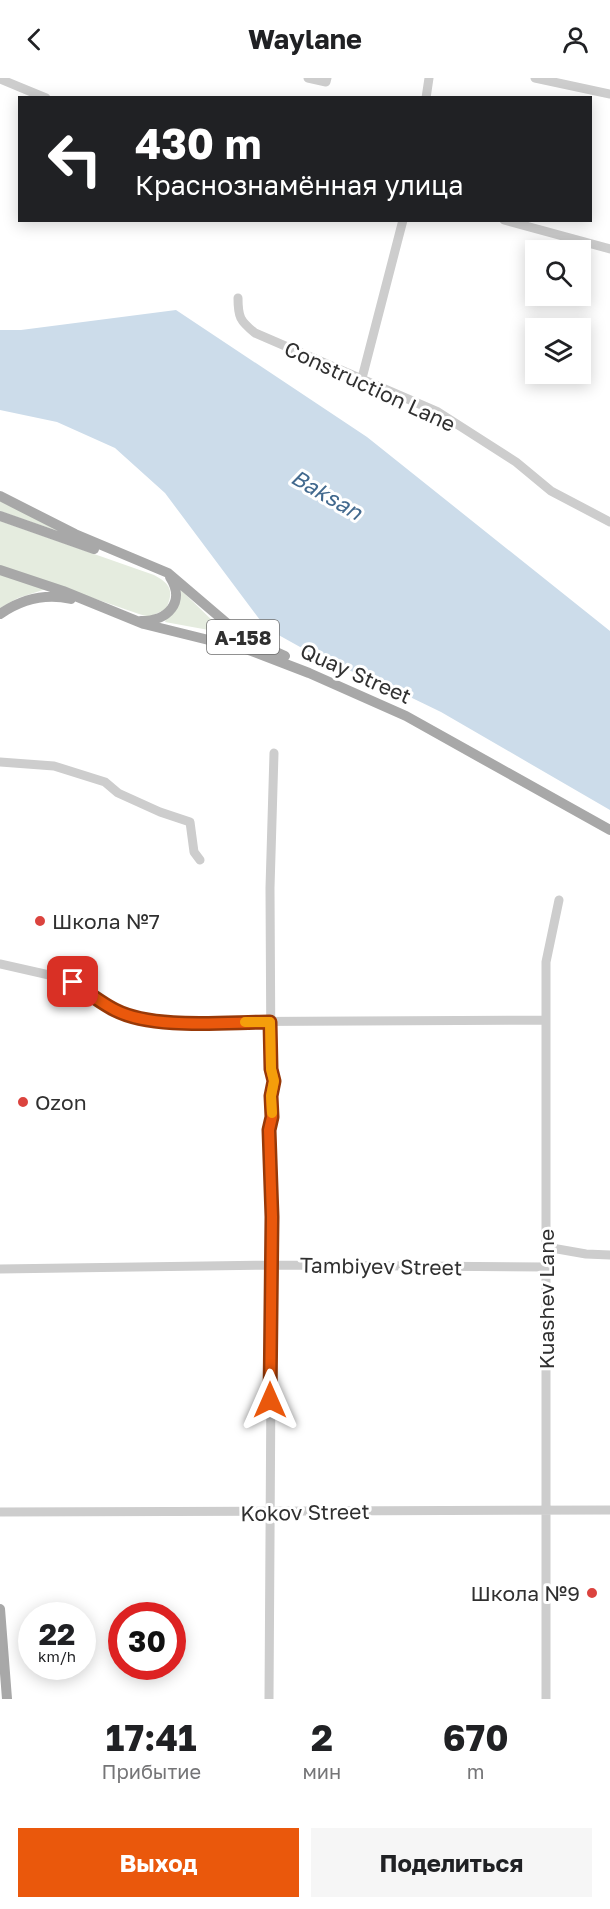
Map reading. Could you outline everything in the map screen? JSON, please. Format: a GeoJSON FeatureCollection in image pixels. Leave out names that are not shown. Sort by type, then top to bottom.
{"type":"FeatureCollection","features":[{"type":"Feature","properties":{"kind":"main road"},"geometry":{"type":"LineString","coordinates":[[0,496],[126,557]]}},
{"type":"Feature","properties":{"kind":"main road","name":"А-158"},"geometry":{"type":"LineString","coordinates":[[0,516],[168,573],[243,637],[372,700]]}},
{"type":"Feature","properties":{"kind":"main road","name":"Quay Street"},"geometry":{"type":"LineString","coordinates":[[0,570],[63,591],[132,620],[259,654],[372,700],[610,830]]}},
{"type":"Feature","properties":{"kind":"main road"},"geometry":{"type":"LineString","coordinates":[[132,620],[144,621],[160,618],[172,609],[175,602],[175,588],[168,573]]}},
{"type":"Feature","properties":{"kind":"main road"},"geometry":{"type":"LineString","coordinates":[[0,614],[22,602],[47,596],[57,596],[99,606]]}},
{"type":"Feature","properties":{"kind":"main road"},"geometry":{"type":"LineString","coordinates":[[0,1609],[7,1699]]}},
{"type":"Feature","properties":{"kind":"street"},"geometry":{"type":"LineString","coordinates":[[308,78],[326,82],[327,78]]}},
{"type":"Feature","properties":{"kind":"street"},"geometry":{"type":"LineString","coordinates":[[426,96],[429,78]]}},
{"type":"Feature","properties":{"kind":"street"},"geometry":{"type":"LineString","coordinates":[[535,78],[610,94]]}},
{"type":"Feature","properties":{"kind":"street"},"geometry":{"type":"LineString","coordinates":[[0,79],[41,96]]}},
{"type":"Feature","properties":{"kind":"street"},"geometry":{"type":"LineString","coordinates":[[362,378],[402,222]]}},
{"type":"Feature","properties":{"kind":"street"},"geometry":{"type":"LineString","coordinates":[[511,222],[610,249]]}},
{"type":"Feature","properties":{"kind":"street","name":"Construction Lane"},"geometry":{"type":"LineString","coordinates":[[238,298],[238,315],[244,324],[255,333],[438,412],[516,462],[550,491],[610,522]]}},
{"type":"Feature","properties":{"kind":"street"},"geometry":{"type":"LineString","coordinates":[[269,1699],[271,1167],[269,1130],[274,1081],[271,1069],[270,1022],[270,888],[274,753]]}},
{"type":"Feature","properties":{"kind":"street"},"geometry":{"type":"LineString","coordinates":[[0,762],[54,766],[105,782],[118,793],[160,812],[190,822],[194,852],[200,860]]}},
{"type":"Feature","properties":{"kind":"street","name":"Kuashev Lane"},"geometry":{"type":"LineString","coordinates":[[546,1699],[546,963],[560,900]]}},
{"type":"Feature","properties":{"kind":"street"},"geometry":{"type":"LineString","coordinates":[[0,964],[73,982],[115,1010],[140,1020],[162,1022],[546,1020]]}},
{"type":"Feature","properties":{"kind":"street"},"geometry":{"type":"LineString","coordinates":[[546,1247],[586,1254],[610,1255]]}},
{"type":"Feature","properties":{"kind":"street","name":"Tambiyev Street"},"geometry":{"type":"LineString","coordinates":[[0,1269],[271,1265],[546,1267]]}},
{"type":"Feature","properties":{"kind":"street","name":"Kokov Street"},"geometry":{"type":"LineString","coordinates":[[0,1512],[269,1513],[610,1510]]}},
{"type":"Feature","properties":{"kind":"shaded area"},"geometry":{"type":"Polygon","coordinates":[[[0,499],[75,537],[0,511],[0,499]]]}},
{"type":"Feature","properties":{"kind":"shaded area"},"geometry":{"type":"Polygon","coordinates":[[[0,521],[154,575],[169,589],[170,597],[166,609],[149,617],[0,566],[0,521]]]}},
{"type":"Feature","properties":{"kind":"shaded area"},"geometry":{"type":"Polygon","coordinates":[[[0,574],[46,589],[18,598],[0,608],[0,574]]]}},
{"type":"Feature","properties":{"kind":"shaded area"},"geometry":{"type":"Polygon","coordinates":[[[181,590],[224,632],[225,633],[165,622],[181,590]]]}},
{"type":"Feature","properties":{"kind":"water","name":"Baksan"},"geometry":{"type":"Polygon","coordinates":[[[176,310],[367,437],[610,631],[610,810],[441,712],[377,681],[327,662],[266,628],[165,493],[115,448],[57,422],[0,410],[0,330],[21,330],[176,310]]]}},
{"type":"Feature","properties":{"kind":"slow traffic"},"geometry":{"type":"LineString","coordinates":[[245,1022],[270,1022],[271,1069],[274,1081],[271,1096],[272,1113]]}},
{"type":"Feature","properties":{"kind":"place","name":"Школа №7"},"geometry":{"type":"Point","coordinates":[40,921]}},
{"type":"Feature","properties":{"kind":"place","name":"Ozon"},"geometry":{"type":"Point","coordinates":[23,1102]}},
{"type":"Feature","properties":{"kind":"place","name":"Школа №9"},"geometry":{"type":"Point","coordinates":[592,1593]}},
{"type":"Feature","properties":{"kind":"route"},"geometry":{"type":"LineString","coordinates":[[73,982],[115,1010],[140,1020],[270,1022],[271,1069],[274,1081],[269,1130],[272,1217],[270,1400]]}}]}
